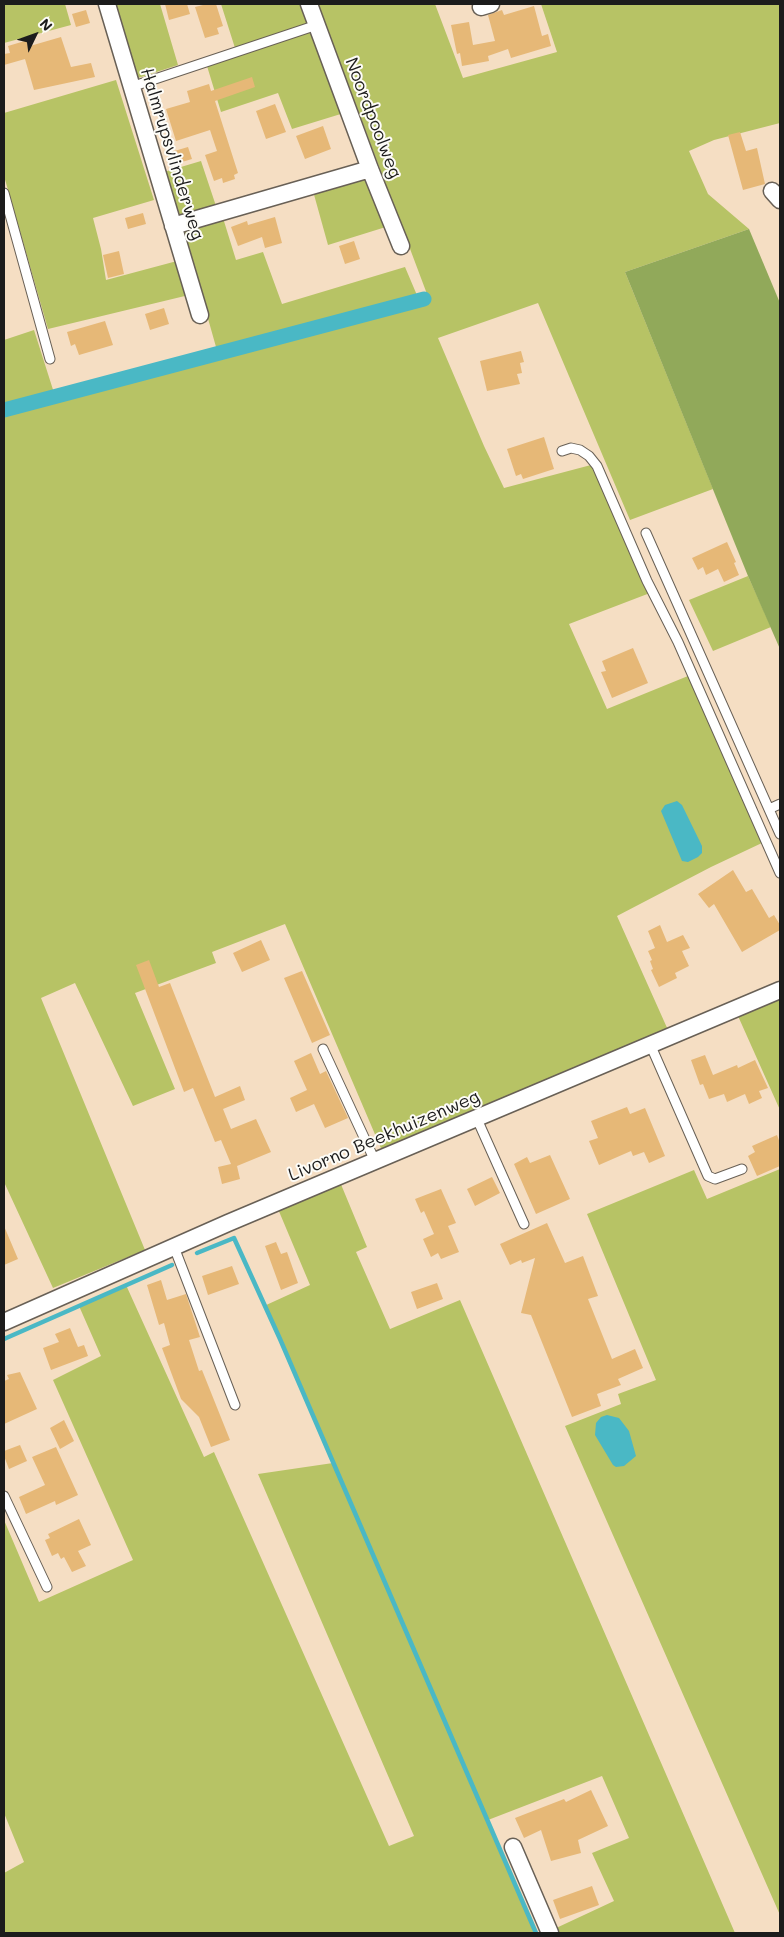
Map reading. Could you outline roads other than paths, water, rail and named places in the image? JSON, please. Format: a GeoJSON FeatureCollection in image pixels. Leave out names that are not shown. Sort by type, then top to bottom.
{"type":"FeatureCollection","features":[{"type":"Feature","properties":{"kind":"street","name":"Halmrupsvlinderweg"},"geometry":{"type":"LineString","coordinates":[[107,4],[200,315]]}},
{"type":"Feature","properties":{"kind":"street","name":"Noordpoolweg"},"geometry":{"type":"LineString","coordinates":[[309,4],[370,169],[401,246]]}},
{"type":"Feature","properties":{"kind":"street"},"geometry":{"type":"LineString","coordinates":[[174,226],[370,169]]}},
{"type":"Feature","properties":{"kind":"street","name":"Livorno Beekhuizenweg"},"geometry":{"type":"LineString","coordinates":[[4,1322],[375,1161],[780,990]]}},
{"type":"Feature","properties":{"kind":"street"},"geometry":{"type":"LineString","coordinates":[[513,1847],[550,1933]]}},
{"type":"Feature","properties":{"kind":"lane"},"geometry":{"type":"LineString","coordinates":[[131,87],[316,25]]}},
{"type":"Feature","properties":{"kind":"lane"},"geometry":{"type":"LineString","coordinates":[[4,193],[50,359]]}},
{"type":"Feature","properties":{"kind":"lane"},"geometry":{"type":"LineString","coordinates":[[562,451],[571,448],[580,450],[589,456],[597,466],[647,581],[678,642],[780,873]]}},
{"type":"Feature","properties":{"kind":"lane"},"geometry":{"type":"LineString","coordinates":[[646,533],[780,834]]}},
{"type":"Feature","properties":{"kind":"lane"},"geometry":{"type":"LineString","coordinates":[[769,809],[780,804]]}},
{"type":"Feature","properties":{"kind":"lane"},"geometry":{"type":"LineString","coordinates":[[650,1044],[708,1176],[715,1179],[742,1169]]}},
{"type":"Feature","properties":{"kind":"lane"},"geometry":{"type":"LineString","coordinates":[[323,1049],[375,1161]]}},
{"type":"Feature","properties":{"kind":"lane"},"geometry":{"type":"LineString","coordinates":[[478,1118],[524,1224]]}},
{"type":"Feature","properties":{"kind":"lane"},"geometry":{"type":"LineString","coordinates":[[174,1247],[234,1405]]}},
{"type":"Feature","properties":{"kind":"lane"},"geometry":{"type":"LineString","coordinates":[[4,1496],[47,1586]]}},
{"type":"Feature","properties":{"kind":"water"},"geometry":{"type":"Polygon","coordinates":[[[677,801],[682,805],[702,846],[702,853],[688,862],[682,861],[661,811],[665,805],[677,801]]]}},
{"type":"Feature","properties":{"kind":"water"},"geometry":{"type":"Polygon","coordinates":[[[607,1415],[619,1418],[629,1431],[636,1456],[624,1466],[616,1467],[613,1465],[595,1435],[596,1423],[601,1417],[607,1415]]]}},
{"type":"Feature","properties":{"kind":"waterway"},"geometry":{"type":"LineString","coordinates":[[4,410],[424,299]]}},
{"type":"Feature","properties":{"kind":"waterway"},"geometry":{"type":"LineString","coordinates":[[197,1253],[234,1238],[280,1339],[536,1933]]}},
{"type":"Feature","properties":{"kind":"waterway"},"geometry":{"type":"LineString","coordinates":[[4,1339],[172,1265]]}}]}
